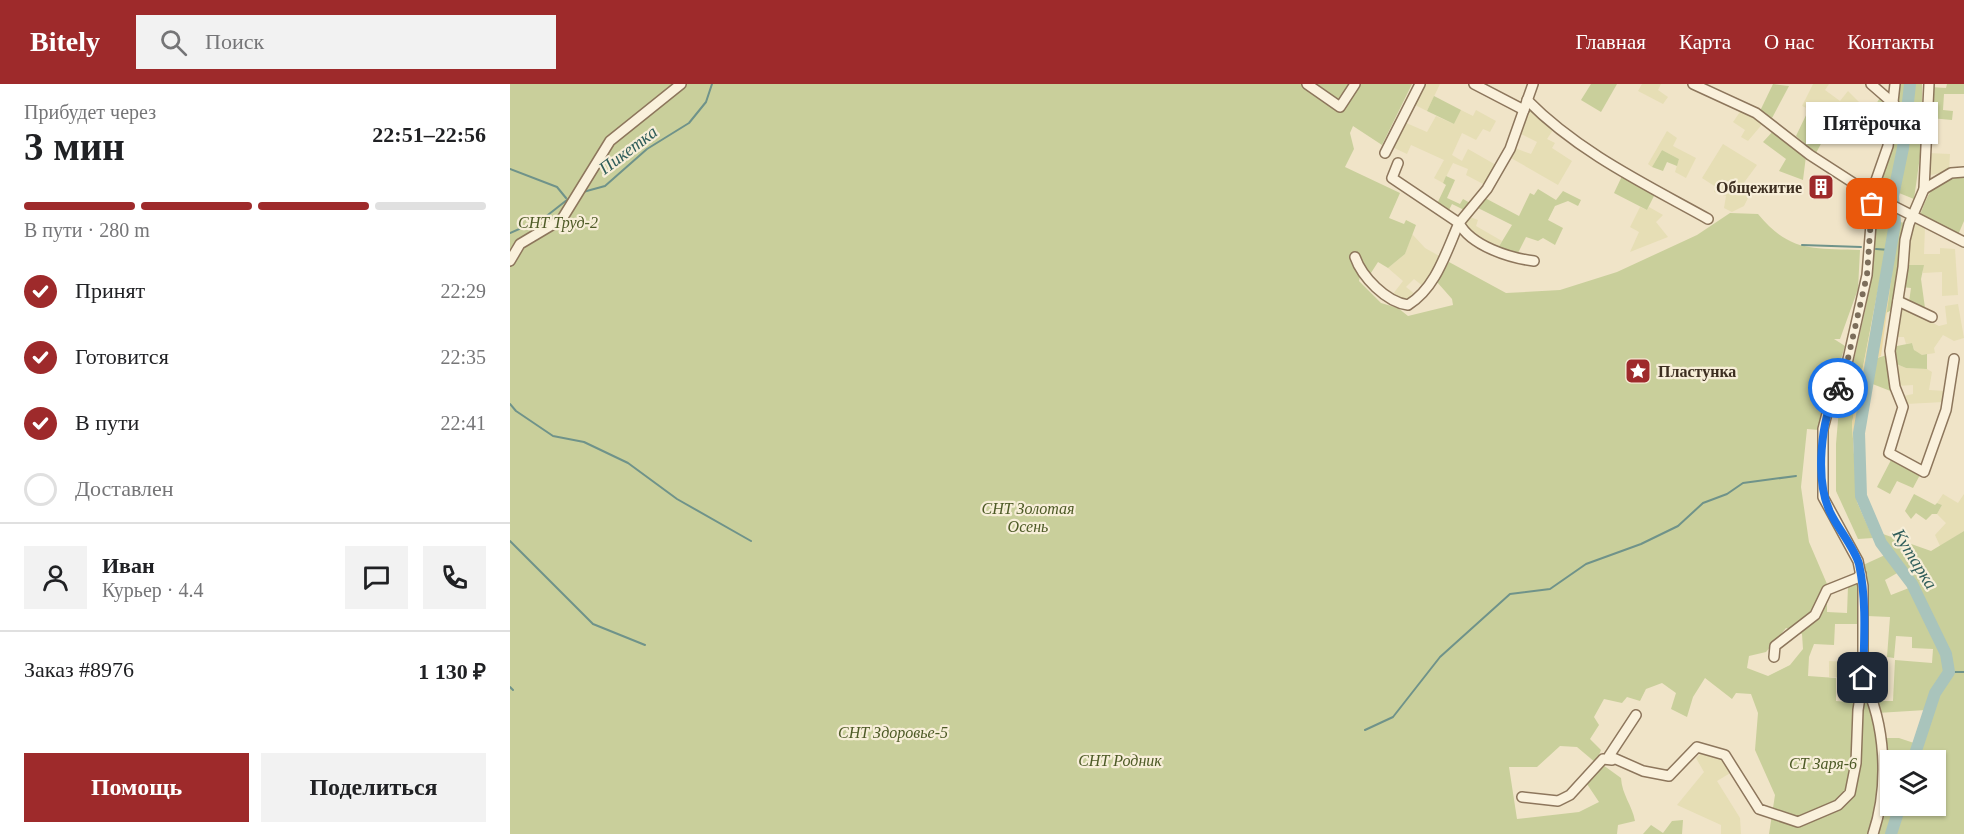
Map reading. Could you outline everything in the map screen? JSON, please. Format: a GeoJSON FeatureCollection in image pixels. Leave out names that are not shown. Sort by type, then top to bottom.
{"type":"FeatureCollection","features":[{"type":"Feature","properties":{"kind":"street"},"geometry":{"type":"LineString","coordinates":[[510,261],[520,244],[562,219],[610,141],[681,84]]}},
{"type":"Feature","properties":{"kind":"street"},"geometry":{"type":"LineString","coordinates":[[1307,84],[1341,107],[1355,84]]}},
{"type":"Feature","properties":{"kind":"street"},"geometry":{"type":"LineString","coordinates":[[1385,153],[1420,84]]}},
{"type":"Feature","properties":{"kind":"street"},"geometry":{"type":"LineString","coordinates":[[1474,84],[1526,105],[1595,155],[1708,219]]}},
{"type":"Feature","properties":{"kind":"street"},"geometry":{"type":"LineString","coordinates":[[1355,257],[1363,274],[1379,289],[1401,304],[1408,305],[1419,298],[1431,284],[1459,223],[1486,189],[1510,149],[1533,84]]}},
{"type":"Feature","properties":{"kind":"street"},"geometry":{"type":"LineString","coordinates":[[1693,84],[1756,113],[1810,156],[1875,196],[1964,242]]}},
{"type":"Feature","properties":{"kind":"street"},"geometry":{"type":"LineString","coordinates":[[1871,84],[1894,104]]}},
{"type":"Feature","properties":{"kind":"street"},"geometry":{"type":"LineString","coordinates":[[1522,797],[1558,801],[1570,795],[1603,759],[1670,776],[1696,747],[1725,755],[1759,809],[1798,822],[1838,805],[1850,793],[1856,763],[1858,710],[1863,678],[1864,616],[1861,574],[1858,561],[1823,497],[1823,429],[1829,406],[1844,376],[1867,275],[1875,196],[1888,146],[1895,84]]}},
{"type":"Feature","properties":{"kind":"street"},"geometry":{"type":"LineString","coordinates":[[1929,84],[1924,189],[1910,214],[1890,351],[1895,387],[1903,407],[1889,453],[1924,472],[1946,410],[1954,359]]}},
{"type":"Feature","properties":{"kind":"street"},"geometry":{"type":"LineString","coordinates":[[1398,163],[1392,178],[1459,223],[1463,231],[1503,256],[1534,261]]}},
{"type":"Feature","properties":{"kind":"street"},"geometry":{"type":"LineString","coordinates":[[1924,189],[1951,173],[1964,172]]}},
{"type":"Feature","properties":{"kind":"street"},"geometry":{"type":"LineString","coordinates":[[1898,301],[1932,317]]}},
{"type":"Feature","properties":{"kind":"street"},"geometry":{"type":"LineString","coordinates":[[1774,657],[1775,646],[1815,615],[1827,590],[1857,578],[1861,574]]}},
{"type":"Feature","properties":{"kind":"street"},"geometry":{"type":"LineString","coordinates":[[1863,678],[1873,698],[1883,763],[1881,796],[1873,834]]}},
{"type":"Feature","properties":{"kind":"street"},"geometry":{"type":"LineString","coordinates":[[1612,760],[1609,756],[1610,752],[1636,715]]}},
{"type":"Feature","properties":{"kind":"shaded area"},"geometry":{"type":"Polygon","coordinates":[[[1424,84],[1440,84],[1427,111],[1413,104],[1424,84]]]}},
{"type":"Feature","properties":{"kind":"shaded area"},"geometry":{"type":"Polygon","coordinates":[[[1642,84],[1661,84],[1658,90],[1668,97],[1663,104],[1638,91],[1642,84]]]}},
{"type":"Feature","properties":{"kind":"shaded area"},"geometry":{"type":"Polygon","coordinates":[[[1813,84],[1829,84],[1825,90],[1840,101],[1848,91],[1860,103],[1853,119],[1823,104],[1818,113],[1802,106],[1813,84]]]}},
{"type":"Feature","properties":{"kind":"shaded area"},"geometry":{"type":"Polygon","coordinates":[[[1530,109],[1553,130],[1547,139],[1555,143],[1552,148],[1572,161],[1558,185],[1511,158],[1515,148],[1531,154],[1537,142],[1521,134],[1530,109]]]}},
{"type":"Feature","properties":{"kind":"shaded area"},"geometry":{"type":"Polygon","coordinates":[[[1742,109],[1764,122],[1748,141],[1741,137],[1745,130],[1733,122],[1742,109]]]}},
{"type":"Feature","properties":{"kind":"shaded area"},"geometry":{"type":"Polygon","coordinates":[[[1461,110],[1473,116],[1476,110],[1496,121],[1490,132],[1483,129],[1476,140],[1462,133],[1452,155],[1462,161],[1468,149],[1496,165],[1485,185],[1466,175],[1468,169],[1453,163],[1443,183],[1434,178],[1444,160],[1411,145],[1407,154],[1392,147],[1404,122],[1427,132],[1436,116],[1454,124],[1461,110]]]}},
{"type":"Feature","properties":{"kind":"shaded area"},"geometry":{"type":"Polygon","coordinates":[[[1667,131],[1677,138],[1673,146],[1696,158],[1686,178],[1675,172],[1679,159],[1662,150],[1652,167],[1648,164],[1667,131]]]}},
{"type":"Feature","properties":{"kind":"shaded area"},"geometry":{"type":"Polygon","coordinates":[[[1723,144],[1757,165],[1740,188],[1750,194],[1744,206],[1732,212],[1724,208],[1726,196],[1714,192],[1716,187],[1702,178],[1723,144]]]}},
{"type":"Feature","properties":{"kind":"shaded area"},"geometry":{"type":"Polygon","coordinates":[[[1928,153],[1950,154],[1949,171],[1927,176],[1928,153]]]}},
{"type":"Feature","properties":{"kind":"shaded area"},"geometry":{"type":"Polygon","coordinates":[[[1640,207],[1647,210],[1649,207],[1663,215],[1656,222],[1668,237],[1630,252],[1639,232],[1630,227],[1640,207]]]}},
{"type":"Feature","properties":{"kind":"shaded area"},"geometry":{"type":"Polygon","coordinates":[[[1470,217],[1478,220],[1476,226],[1502,241],[1498,248],[1467,230],[1466,221],[1470,217]]]}},
{"type":"Feature","properties":{"kind":"shaded area"},"geometry":{"type":"Polygon","coordinates":[[[1915,221],[1925,226],[1924,254],[1940,254],[1940,248],[1955,249],[1958,295],[1942,296],[1942,272],[1923,273],[1923,265],[1905,265],[1915,221]]]}},
{"type":"Feature","properties":{"kind":"shaded area"},"geometry":{"type":"Polygon","coordinates":[[[1412,234],[1425,248],[1441,257],[1424,287],[1414,279],[1406,287],[1416,295],[1403,300],[1393,294],[1403,281],[1388,268],[1405,254],[1412,234]]]}},
{"type":"Feature","properties":{"kind":"shaded area"},"geometry":{"type":"Polygon","coordinates":[[[1958,304],[1964,338],[1954,341],[1943,335],[1934,348],[1935,353],[1922,355],[1915,352],[1912,343],[1906,344],[1904,337],[1893,337],[1898,306],[1939,326],[1947,324],[1945,306],[1958,304]]]}},
{"type":"Feature","properties":{"kind":"shaded area"},"geometry":{"type":"Polygon","coordinates":[[[1894,363],[1906,368],[1927,369],[1932,372],[1929,390],[1946,391],[1944,402],[1906,404],[1903,396],[1913,394],[1913,385],[1898,386],[1894,363]]]}},
{"type":"Feature","properties":{"kind":"shaded area"},"geometry":{"type":"Polygon","coordinates":[[[1943,494],[1958,503],[1964,494],[1964,531],[1940,546],[1935,535],[1946,523],[1937,514],[1942,505],[1937,503],[1943,494]]]}},
{"type":"Feature","properties":{"kind":"shaded area"},"geometry":{"type":"Polygon","coordinates":[[[1829,661],[1847,662],[1846,677],[1829,677],[1829,661]]]}},
{"type":"Feature","properties":{"kind":"shaded area"},"geometry":{"type":"Polygon","coordinates":[[[1700,754],[1719,757],[1732,772],[1717,781],[1740,818],[1741,834],[1721,834],[1721,825],[1677,805],[1704,772],[1696,758],[1700,754]]]}},
{"type":"Feature","properties":{"kind":"green space"},"geometry":{"type":"Polygon","coordinates":[[[510,84],[1412,84],[1382,145],[1353,126],[1350,133],[1354,149],[1345,167],[1400,193],[1389,218],[1404,224],[1406,220],[1416,225],[1405,254],[1388,268],[1378,262],[1369,276],[1362,268],[1359,281],[1381,303],[1398,308],[1408,316],[1453,305],[1452,299],[1437,282],[1449,262],[1506,293],[1560,290],[1617,272],[1697,235],[1730,213],[1758,214],[1781,236],[1803,246],[1860,250],[1858,289],[1840,339],[1834,339],[1845,346],[1819,430],[1807,429],[1801,487],[1809,542],[1827,584],[1827,612],[1847,613],[1848,586],[1859,583],[1862,624],[1835,624],[1834,645],[1814,644],[1809,657],[1808,676],[1836,678],[1836,701],[1861,703],[1863,686],[1872,707],[1877,732],[1880,816],[1946,816],[1946,750],[1883,750],[1883,738],[1899,738],[1914,743],[1926,710],[1877,713],[1875,701],[1893,701],[1895,660],[1932,663],[1933,649],[1912,648],[1912,637],[1896,636],[1894,658],[1887,657],[1890,617],[1867,616],[1861,566],[1885,555],[1899,572],[1885,580],[1891,595],[1909,588],[1909,572],[1883,539],[1883,534],[1931,551],[1964,531],[1964,834],[1769,834],[1775,795],[1755,750],[1758,713],[1751,694],[1736,693],[1732,699],[1705,678],[1693,697],[1687,717],[1671,709],[1676,693],[1662,683],[1646,689],[1640,701],[1627,697],[1622,703],[1604,699],[1594,717],[1599,725],[1590,739],[1601,750],[1596,763],[1577,747],[1560,746],[1537,767],[1509,767],[1517,819],[1579,812],[1599,802],[1587,784],[1603,765],[1621,778],[1623,790],[1635,821],[1618,825],[1617,834],[510,834],[510,84]],[[1786,628],[1766,652],[1749,656],[1747,668],[1768,676],[1790,665],[1803,649],[1802,634],[1786,628]]]}},
{"type":"Feature","properties":{"kind":"green space"},"geometry":{"type":"Polygon","coordinates":[[[1591,84],[1617,84],[1601,112],[1581,100],[1591,84]]]}},
{"type":"Feature","properties":{"kind":"green space"},"geometry":{"type":"Polygon","coordinates":[[[1773,84],[1789,86],[1772,118],[1760,111],[1773,84]]]}},
{"type":"Feature","properties":{"kind":"green space"},"geometry":{"type":"Polygon","coordinates":[[[1899,84],[1907,84],[1891,190],[1878,185],[1893,145],[1899,84]]]}},
{"type":"Feature","properties":{"kind":"green space"},"geometry":{"type":"Polygon","coordinates":[[[1913,84],[1922,84],[1922,142],[1914,199],[1899,193],[1914,93],[1913,84]]]}},
{"type":"Feature","properties":{"kind":"green space"},"geometry":{"type":"Polygon","coordinates":[[[1947,84],[1964,84],[1964,94],[1944,94],[1943,110],[1953,111],[1952,120],[1930,118],[1930,87],[1946,88],[1947,84]]]}},
{"type":"Feature","properties":{"kind":"green space"},"geometry":{"type":"Polygon","coordinates":[[[1434,96],[1461,110],[1454,124],[1427,111],[1434,96]]]}},
{"type":"Feature","properties":{"kind":"green space"},"geometry":{"type":"Polygon","coordinates":[[[1881,96],[1892,106],[1887,137],[1877,131],[1879,118],[1873,109],[1881,96]]]}},
{"type":"Feature","properties":{"kind":"green space"},"geometry":{"type":"Polygon","coordinates":[[[1809,109],[1818,113],[1814,122],[1829,129],[1816,153],[1796,136],[1809,109]]]}},
{"type":"Feature","properties":{"kind":"green space"},"geometry":{"type":"Polygon","coordinates":[[[1774,130],[1806,156],[1803,180],[1779,171],[1786,159],[1763,142],[1774,130]]]}},
{"type":"Feature","properties":{"kind":"green space"},"geometry":{"type":"Polygon","coordinates":[[[1662,150],[1679,159],[1677,166],[1667,162],[1663,171],[1652,167],[1662,150]]]}},
{"type":"Feature","properties":{"kind":"green space"},"geometry":{"type":"Polygon","coordinates":[[[1623,174],[1656,192],[1647,210],[1614,193],[1623,174]]]}},
{"type":"Feature","properties":{"kind":"green space"},"geometry":{"type":"Polygon","coordinates":[[[1446,176],[1455,180],[1447,198],[1460,204],[1463,199],[1472,204],[1466,211],[1452,204],[1447,214],[1436,206],[1446,185],[1443,183],[1446,176]]]}},
{"type":"Feature","properties":{"kind":"green space"},"geometry":{"type":"Polygon","coordinates":[[[1964,176],[1964,221],[1958,235],[1920,215],[1934,187],[1946,179],[1964,176]]]}},
{"type":"Feature","properties":{"kind":"green space"},"geometry":{"type":"Polygon","coordinates":[[[1538,189],[1556,200],[1563,191],[1581,200],[1578,206],[1568,201],[1555,206],[1548,220],[1563,228],[1555,245],[1543,238],[1538,241],[1526,237],[1517,255],[1498,248],[1512,225],[1478,208],[1485,198],[1519,216],[1530,193],[1534,195],[1538,189]]]}},
{"type":"Feature","properties":{"kind":"green space"},"geometry":{"type":"Polygon","coordinates":[[[1876,213],[1892,217],[1852,423],[1857,502],[1873,538],[1858,539],[1836,491],[1836,444],[1840,397],[1852,369],[1867,302],[1876,213]]]}},
{"type":"Feature","properties":{"kind":"green space"},"geometry":{"type":"Polygon","coordinates":[[[1899,222],[1906,223],[1892,310],[1886,313],[1899,222]]]}},
{"type":"Feature","properties":{"kind":"green space"},"geometry":{"type":"Polygon","coordinates":[[[1905,265],[1924,265],[1921,279],[1925,308],[1909,302],[1911,288],[1901,287],[1905,265]]]}},
{"type":"Feature","properties":{"kind":"green space"},"geometry":{"type":"Polygon","coordinates":[[[1912,343],[1914,350],[1922,355],[1927,354],[1927,369],[1906,368],[1894,363],[1892,347],[1912,343]]]}},
{"type":"Feature","properties":{"kind":"green space"},"geometry":{"type":"Polygon","coordinates":[[[1887,355],[1893,392],[1870,383],[1874,359],[1887,355]]]}},
{"type":"Feature","properties":{"kind":"green space"},"geometry":{"type":"Polygon","coordinates":[[[1891,460],[1921,473],[1913,488],[1897,481],[1890,494],[1877,487],[1891,460]]]}},
{"type":"Feature","properties":{"kind":"green space"},"geometry":{"type":"Polygon","coordinates":[[[1914,494],[1935,505],[1937,503],[1942,505],[1937,514],[1932,514],[1926,520],[1916,513],[1911,519],[1905,511],[1914,494]]]}},
{"type":"Feature","properties":{"kind":"green space"},"geometry":{"type":"Polygon","coordinates":[[[1683,820],[1682,834],[1643,834],[1651,825],[1663,833],[1672,821],[1683,820]]]}},
{"type":"Feature","properties":{"kind":"sand"},"geometry":{"type":"Polygon","coordinates":[[[1907,84],[1913,84],[1914,93],[1899,193],[1899,222],[1881,356],[1874,359],[1862,434],[1865,496],[1883,534],[1883,540],[1909,572],[1907,581],[1873,538],[1857,502],[1852,423],[1891,226],[1891,190],[1907,84]]]}},
{"type":"Feature","properties":{"kind":"waterway","name":"Пикетка"},"geometry":{"type":"LineString","coordinates":[[583,192],[605,186],[647,149],[689,123],[706,102],[712,84]]}},
{"type":"Feature","properties":{"kind":"waterway","name":"Кутарка"},"geometry":{"type":"LineString","coordinates":[[1910,84],[1903,148],[1893,196],[1895,223],[1859,433],[1861,496],[1881,543],[1912,584],[1946,654],[1949,672],[1935,693],[1916,750]]}},
{"type":"Feature","properties":{"kind":"waterway"},"geometry":{"type":"LineString","coordinates":[[510,169],[557,187],[566,198]]}},
{"type":"Feature","properties":{"kind":"waterway","name":"Пикетка"},"geometry":{"type":"LineString","coordinates":[[510,233],[544,218],[572,196]]}},
{"type":"Feature","properties":{"kind":"waterway"},"geometry":{"type":"LineString","coordinates":[[1802,245],[1861,247]]}},
{"type":"Feature","properties":{"kind":"waterway"},"geometry":{"type":"LineString","coordinates":[[1876,249],[1890,250]]}},
{"type":"Feature","properties":{"kind":"waterway"},"geometry":{"type":"LineString","coordinates":[[510,404],[516,411],[553,436],[584,442],[628,463],[677,499],[751,541]]}},
{"type":"Feature","properties":{"kind":"waterway"},"geometry":{"type":"LineString","coordinates":[[1365,730],[1393,717],[1440,657],[1510,594],[1550,589],[1586,564],[1641,544],[1678,526],[1703,503],[1727,494],[1743,483],[1796,476]]}},
{"type":"Feature","properties":{"kind":"waterway"},"geometry":{"type":"LineString","coordinates":[[510,541],[593,624],[645,645]]}},
{"type":"Feature","properties":{"kind":"waterway"},"geometry":{"type":"LineString","coordinates":[[1949,672],[1964,672]]}},
{"type":"Feature","properties":{"kind":"waterway"},"geometry":{"type":"LineString","coordinates":[[510,687],[513,690]]}},
{"type":"Feature","properties":{"kind":"waterway","name":"Кутарка"},"geometry":{"type":"LineString","coordinates":[[1891,834],[1897,816]]}},
{"type":"Feature","properties":{"kind":"way so far"},"geometry":{"type":"LineString","coordinates":[[1838,388],[1844,376],[1867,275],[1872,204]]}},
{"type":"Feature","properties":{"kind":"place","name":"Общежитие"},"geometry":{"type":"Point","coordinates":[1821,187]}},
{"type":"Feature","properties":{"kind":"place","name":"Пятёрочка"},"geometry":{"type":"Point","coordinates":[1872,204]}},
{"type":"Feature","properties":{"kind":"place","name":"Пластунка"},"geometry":{"type":"Point","coordinates":[1638,371]}},
{"type":"Feature","properties":{"kind":"route"},"geometry":{"type":"LineString","coordinates":[[1838,388],[1829,406],[1823,429],[1823,497],[1858,561],[1863,586],[1863,678]]}},
{"type":"Feature","properties":{"kind":"park label","name":"СНТ Труд-2"},"geometry":{"type":"Point","coordinates":[558,222]}},
{"type":"Feature","properties":{"kind":"park label","name":"СНТ Золотая Осень"},"geometry":{"type":"Point","coordinates":[1028,517]}},
{"type":"Feature","properties":{"kind":"park label","name":"СНТ Здоровье-5"},"geometry":{"type":"Point","coordinates":[893,732]}},
{"type":"Feature","properties":{"kind":"park label","name":"СНТ Родник"},"geometry":{"type":"Point","coordinates":[1120,760]}},
{"type":"Feature","properties":{"kind":"park label","name":"СТ Заря-6"},"geometry":{"type":"Point","coordinates":[1823,763]}}]}
